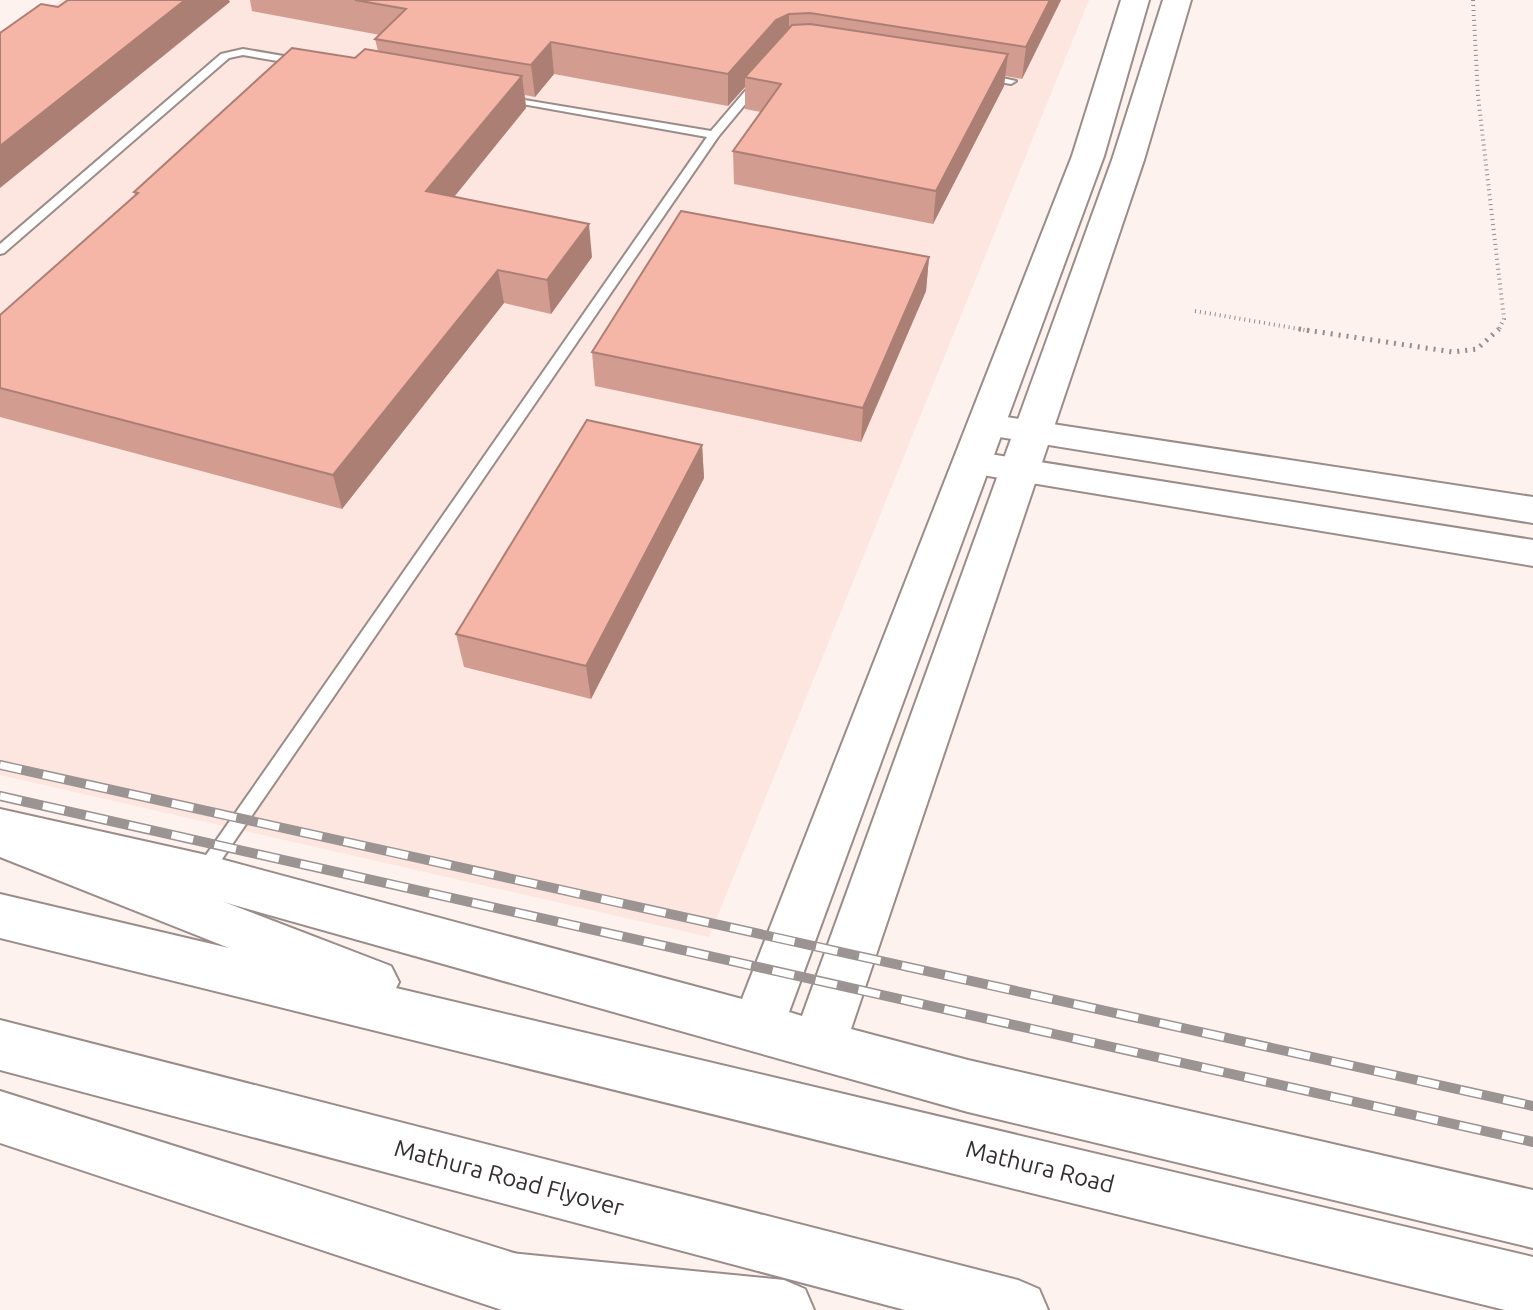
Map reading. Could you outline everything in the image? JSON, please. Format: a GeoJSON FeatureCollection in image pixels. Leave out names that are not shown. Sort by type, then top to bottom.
{"type":"FeatureCollection","features":[{"type":"Feature","properties":{"kind":"main road"},"geometry":{"type":"LineString","coordinates":[[757,1028],[1088,156],[1135,0]]}},
{"type":"Feature","properties":{"kind":"main road"},"geometry":{"type":"LineString","coordinates":[[818,1046],[1128,160],[1177,0]]}},
{"type":"Feature","properties":{"kind":"main road"},"geometry":{"type":"LineString","coordinates":[[0,829],[202,875],[984,1089],[1533,1219]]}},
{"type":"Feature","properties":{"kind":"main road"},"geometry":{"type":"LineString","coordinates":[[0,836],[548,1048]]}},
{"type":"Feature","properties":{"kind":"main road"},"geometry":{"type":"LineString","coordinates":[[0,916],[548,1048]]}},
{"type":"Feature","properties":{"kind":"main road","name":"Mathura Road Flyover"},"geometry":{"type":"LineString","coordinates":[[0,1045],[1017,1310]]}},
{"type":"Feature","properties":{"kind":"main road","name":"Mathura Road"},"geometry":{"type":"LineString","coordinates":[[548,1048],[1533,1287]]}},
{"type":"Feature","properties":{"kind":"main road"},"geometry":{"type":"LineString","coordinates":[[0,1117],[510,1283],[607,1310]]}},
{"type":"Feature","properties":{"kind":"main road"},"geometry":{"type":"LineString","coordinates":[[510,1283],[784,1310]]}},
{"type":"Feature","properties":{"kind":"street"},"geometry":{"type":"LineString","coordinates":[[986,425],[1533,510]]}},
{"type":"Feature","properties":{"kind":"street"},"geometry":{"type":"LineString","coordinates":[[971,463],[1533,553]]}},
{"type":"Feature","properties":{"kind":"lane"},"geometry":{"type":"LineString","coordinates":[[0,250],[225,56],[255,53],[316,64]]}},
{"type":"Feature","properties":{"kind":"lane"},"geometry":{"type":"LineString","coordinates":[[964,74],[1011,81]]}},
{"type":"Feature","properties":{"kind":"lane"},"geometry":{"type":"LineString","coordinates":[[202,875],[714,135],[763,78]]}},
{"type":"Feature","properties":{"kind":"lane"},"geometry":{"type":"LineString","coordinates":[[485,94],[714,135]]}},
{"type":"Feature","properties":{"kind":"path"},"geometry":{"type":"LineString","coordinates":[[1195,311],[1453,352],[1477,349],[1496,334],[1504,319],[1478,96],[1473,0]]}},
{"type":"Feature","properties":{"kind":"shaded area"},"geometry":{"type":"Polygon","coordinates":[[[61,0],[1089,0],[709,937],[0,775],[0,45],[61,0]]]}},
{"type":"Feature","properties":{"kind":"building"},"geometry":{"type":"Polygon","coordinates":[[[68,0],[185,0],[0,146],[0,33],[41,4],[58,7],[68,0]]]}},
{"type":"Feature","properties":{"kind":"building"},"geometry":{"type":"Polygon","coordinates":[[[355,0],[1050,0],[1026,47],[810,13],[789,14],[776,20],[728,74],[551,42],[531,65],[375,39],[406,9],[355,0]]]}},
{"type":"Feature","properties":{"kind":"building"},"geometry":{"type":"Polygon","coordinates":[[[810,24],[1008,54],[936,191],[733,151],[781,84],[745,77],[792,25],[810,24]]]}},
{"type":"Feature","properties":{"kind":"building"},"geometry":{"type":"Polygon","coordinates":[[[292,48],[355,58],[365,49],[522,76],[426,191],[589,224],[547,280],[498,270],[333,475],[0,388],[0,315],[138,193],[134,192],[292,48]]]}},
{"type":"Feature","properties":{"kind":"building"},"geometry":{"type":"Polygon","coordinates":[[[681,211],[929,257],[863,408],[592,352],[681,211]]]}},
{"type":"Feature","properties":{"kind":"building"},"geometry":{"type":"Polygon","coordinates":[[[587,420],[702,445],[586,666],[456,634],[587,420]]]}},
{"type":"Feature","properties":{"kind":"railway"},"geometry":{"type":"LineString","coordinates":[[0,765],[1533,1106]]}},
{"type":"Feature","properties":{"kind":"railway"},"geometry":{"type":"LineString","coordinates":[[0,796],[1533,1142]]}}]}
